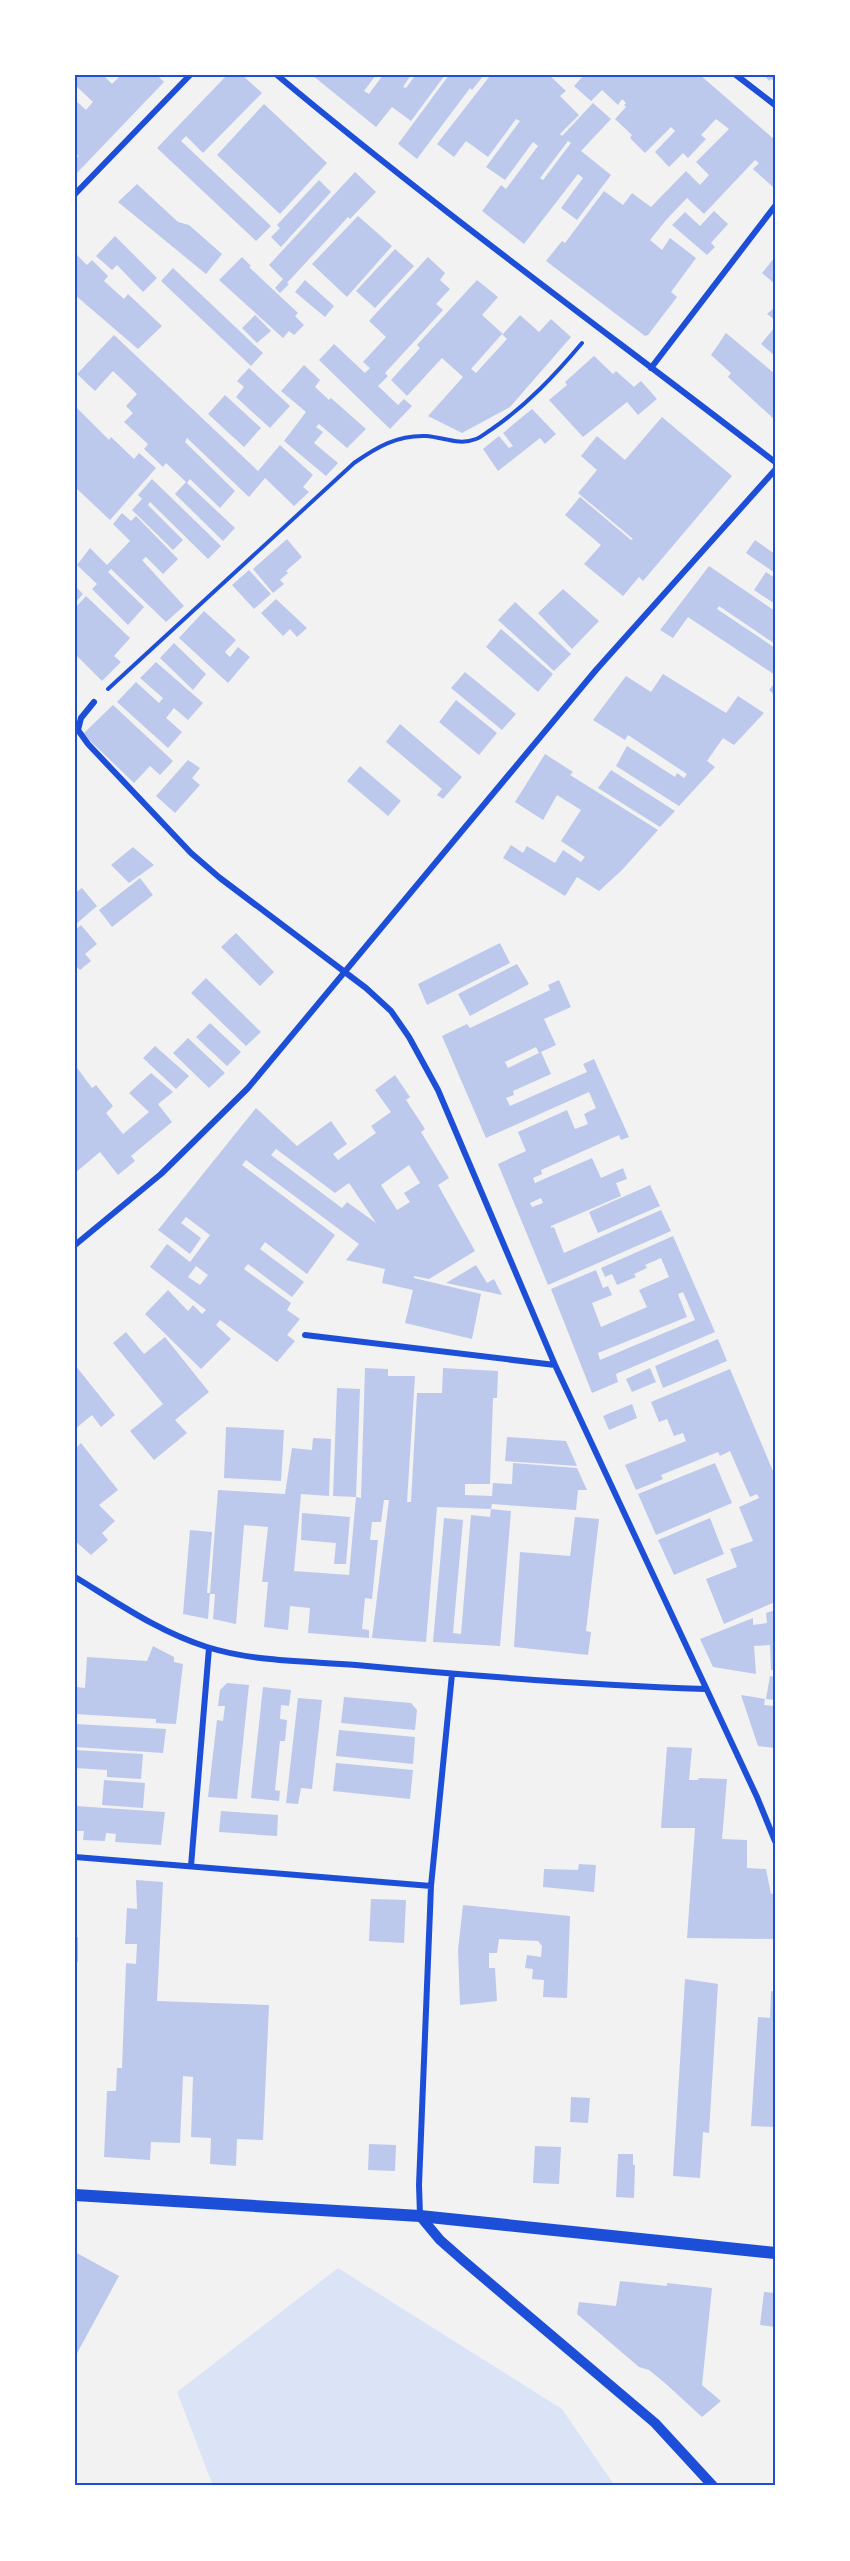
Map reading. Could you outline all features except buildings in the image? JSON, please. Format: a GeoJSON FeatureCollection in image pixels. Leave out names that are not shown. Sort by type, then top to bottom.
{"type":"FeatureCollection","features":[{"type":"Feature","properties":{"kind":"main road"},"geometry":{"type":"LineString","coordinates":[[75,2194],[420,2216],[775,2253]]}},
{"type":"Feature","properties":{"kind":"street"},"geometry":{"type":"LineString","coordinates":[[75,194],[190,75]]}},
{"type":"Feature","properties":{"kind":"street"},"geometry":{"type":"LineString","coordinates":[[277,75],[433,202],[775,462]]}},
{"type":"Feature","properties":{"kind":"street"},"geometry":{"type":"LineString","coordinates":[[736,75],[775,105]]}},
{"type":"Feature","properties":{"kind":"street"},"geometry":{"type":"LineString","coordinates":[[651,368],[775,206]]}},
{"type":"Feature","properties":{"kind":"street"},"geometry":{"type":"LineString","coordinates":[[75,1245],[160,1174],[248,1088],[596,670],[775,470]]}},
{"type":"Feature","properties":{"kind":"street"},"geometry":{"type":"LineString","coordinates":[[94,702],[81,718],[78,730],[139,800],[205,866],[345,972],[391,1011],[409,1036],[438,1090],[555,1365],[757,1797],[775,1841]]}},
{"type":"Feature","properties":{"kind":"street"},"geometry":{"type":"LineString","coordinates":[[305,1335],[555,1365]]}},
{"type":"Feature","properties":{"kind":"street"},"geometry":{"type":"LineString","coordinates":[[75,1577],[146,1621],[176,1636],[209,1648],[255,1656],[452,1674],[705,1689]]}},
{"type":"Feature","properties":{"kind":"street"},"geometry":{"type":"LineString","coordinates":[[191,1866],[209,1648]]}},
{"type":"Feature","properties":{"kind":"street"},"geometry":{"type":"LineString","coordinates":[[452,1674],[431,1886],[419,2185],[420,2216],[440,2240],[465,2262],[656,2423],[713,2486]]}},
{"type":"Feature","properties":{"kind":"street"},"geometry":{"type":"LineString","coordinates":[[75,1857],[431,1886]]}},
{"type":"Feature","properties":{"kind":"path"},"geometry":{"type":"LineString","coordinates":[[94,702],[354,463],[386,442],[400,439],[427,436],[454,442],[476,439],[511,416],[552,378],[597,327]]}},
{"type":"Feature","properties":{"kind":"shaded area"},"geometry":{"type":"Polygon","coordinates":[[[338,2268],[562,2409],[615,2486],[213,2486],[177,2392],[338,2268]]]}}]}
